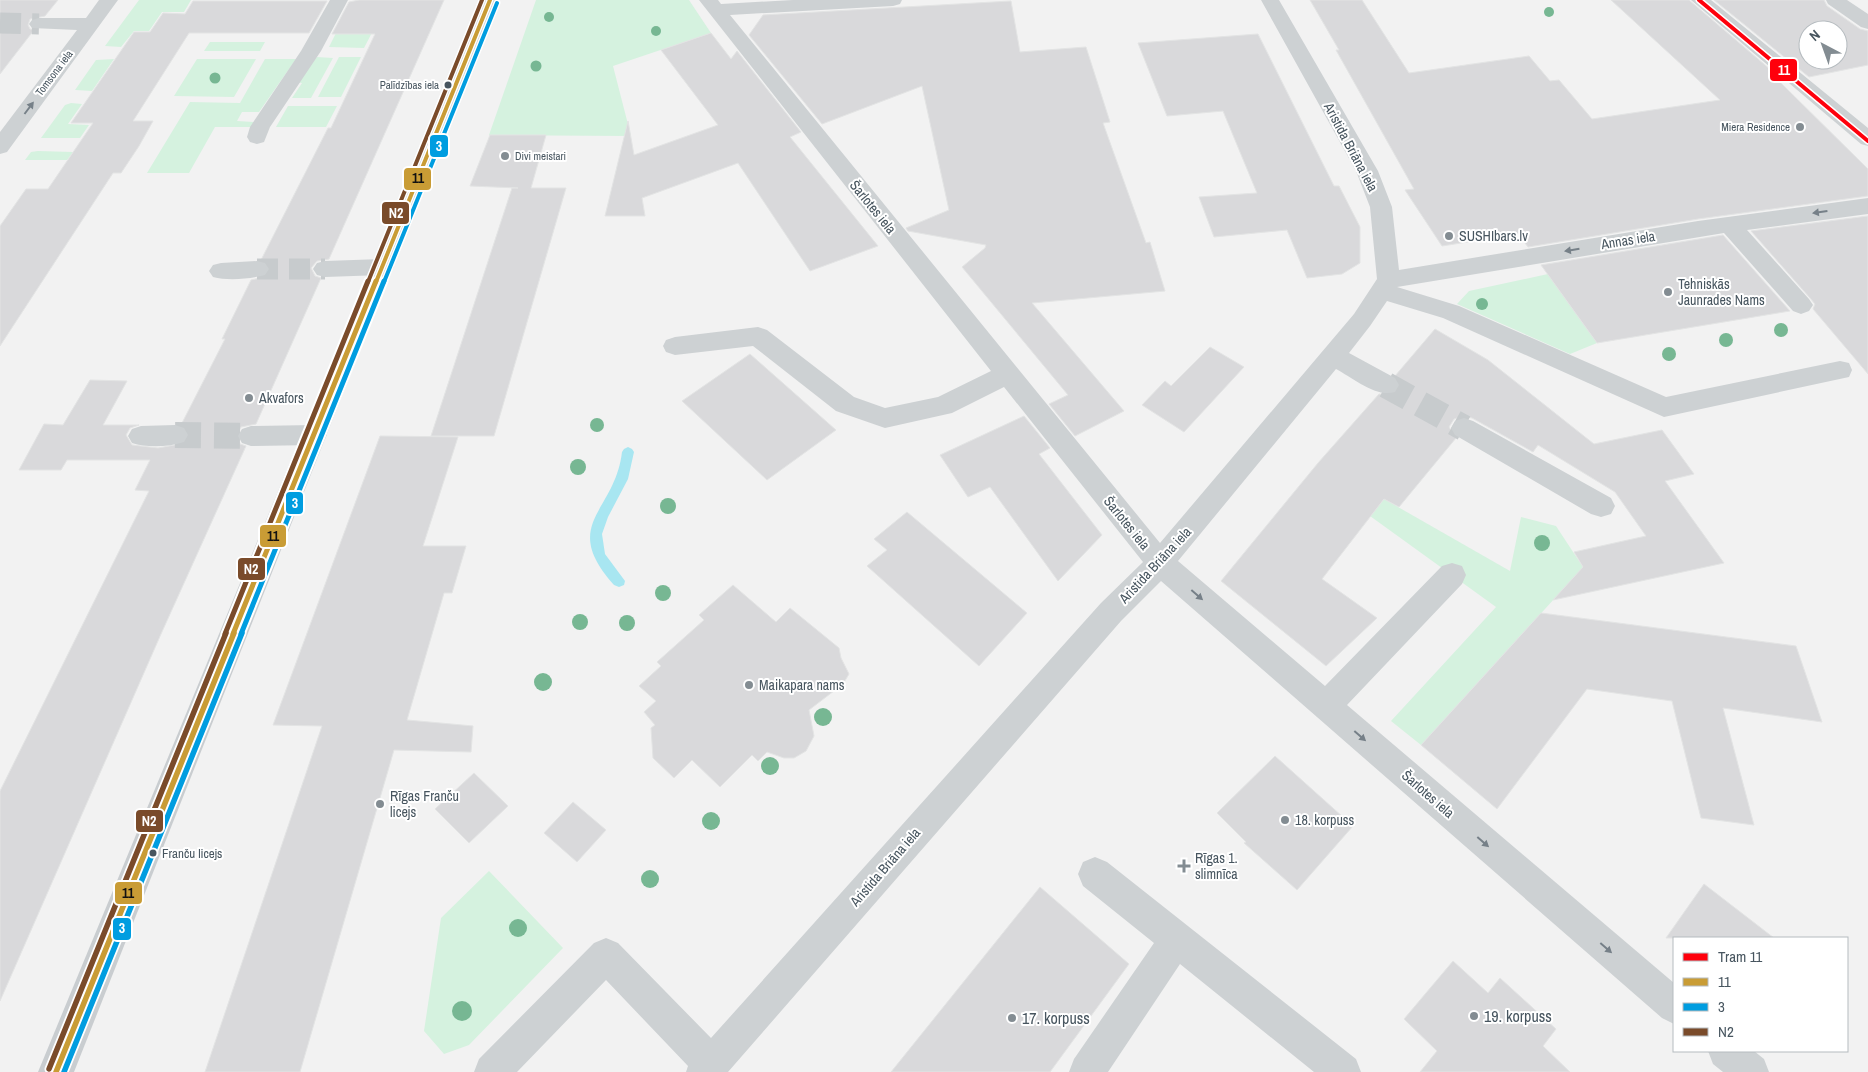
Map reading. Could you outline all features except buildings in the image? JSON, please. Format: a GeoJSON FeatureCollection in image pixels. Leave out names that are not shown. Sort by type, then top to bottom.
{"type":"FeatureCollection","features":[{"type":"Feature","properties":{"kind":"main road"},"geometry":{"type":"LineString","coordinates":[[56,1072],[490,0]]}},
{"type":"Feature","properties":{"kind":"street","name":"Tomsona iela"},"geometry":{"type":"LineString","coordinates":[[0,147],[109,0]]}},
{"type":"Feature","properties":{"kind":"street"},"geometry":{"type":"LineString","coordinates":[[257,137],[260,127],[311,51],[338,0]]}},
{"type":"Feature","properties":{"kind":"street"},"geometry":{"type":"LineString","coordinates":[[711,5],[893,0]]}},
{"type":"Feature","properties":{"kind":"street","name":"Aristida Briāna iela"},"geometry":{"type":"LineString","coordinates":[[708,1068],[1111,612],[1160,564],[1362,320],[1385,285],[1381,208],[1367,171],[1270,0]]}},
{"type":"Feature","properties":{"kind":"street"},"geometry":{"type":"LineString","coordinates":[[1700,0],[1868,138]]}},
{"type":"Feature","properties":{"kind":"street"},"geometry":{"type":"LineString","coordinates":[[1835,0],[1868,23]]}},
{"type":"Feature","properties":{"kind":"street","name":"Šarlotes iela"},"geometry":{"type":"LineString","coordinates":[[711,5],[1160,564],[1673,1005]]}},
{"type":"Feature","properties":{"kind":"street"},"geometry":{"type":"LineString","coordinates":[[39,24],[91,24]]}},
{"type":"Feature","properties":{"kind":"street","name":"Annas iela"},"geometry":{"type":"LineString","coordinates":[[1385,285],[1729,225],[1868,206]]}},
{"type":"Feature","properties":{"kind":"street"},"geometry":{"type":"LineString","coordinates":[[1729,225],[1801,305]]}},
{"type":"Feature","properties":{"kind":"street"},"geometry":{"type":"LineString","coordinates":[[325,269],[382,267]]}},
{"type":"Feature","properties":{"kind":"street"},"geometry":{"type":"LineString","coordinates":[[221,271],[257,269]]}},
{"type":"Feature","properties":{"kind":"street"},"geometry":{"type":"LineString","coordinates":[[1385,285],[1451,312],[1664,407],[1840,370]]}},
{"type":"Feature","properties":{"kind":"street"},"geometry":{"type":"LineString","coordinates":[[676,346],[758,336],[845,404],[886,418],[943,406],[1007,374]]}},
{"type":"Feature","properties":{"kind":"street"},"geometry":{"type":"LineString","coordinates":[[1332,355],[1386,385]]}},
{"type":"Feature","properties":{"kind":"street"},"geometry":{"type":"LineString","coordinates":[[1464,428],[1601,506]]}},
{"type":"Feature","properties":{"kind":"street"},"geometry":{"type":"LineString","coordinates":[[141,436],[176,435]]}},
{"type":"Feature","properties":{"kind":"street"},"geometry":{"type":"LineString","coordinates":[[251,436],[314,435]]}},
{"type":"Feature","properties":{"kind":"street"},"geometry":{"type":"LineString","coordinates":[[1326,706],[1452,575]]}},
{"type":"Feature","properties":{"kind":"street"},"geometry":{"type":"LineString","coordinates":[[1095,874],[1344,1072]]}},
{"type":"Feature","properties":{"kind":"street"},"geometry":{"type":"LineString","coordinates":[[1087,1072],[1177,939]]}},
{"type":"Feature","properties":{"kind":"street"},"geometry":{"type":"LineString","coordinates":[[492,1072],[606,956],[708,1068]]}},
{"type":"Feature","properties":{"kind":"street"},"geometry":{"type":"LineString","coordinates":[[1727,1052],[1751,1072]]}},
{"type":"Feature","properties":{"kind":"green space"},"geometry":{"type":"Polygon","coordinates":[[[139,0],[191,0],[184,12],[162,12],[149,31],[134,31],[121,47],[105,46],[139,0]]]}},
{"type":"Feature","properties":{"kind":"green space"},"geometry":{"type":"Polygon","coordinates":[[[536,0],[689,0],[711,33],[613,66],[631,136],[489,135],[536,0]]]}},
{"type":"Feature","properties":{"kind":"green space"},"geometry":{"type":"Polygon","coordinates":[[[377,23],[364,48],[329,47],[340,25],[377,23]]]}},
{"type":"Feature","properties":{"kind":"green space"},"geometry":{"type":"Polygon","coordinates":[[[210,42],[265,42],[260,51],[204,51],[210,42]]]}},
{"type":"Feature","properties":{"kind":"green space"},"geometry":{"type":"Polygon","coordinates":[[[317,57],[333,58],[311,98],[292,98],[302,83],[296,82],[317,57]]]}},
{"type":"Feature","properties":{"kind":"green space"},"geometry":{"type":"Polygon","coordinates":[[[339,57],[361,57],[341,97],[318,97],[339,57]]]}},
{"type":"Feature","properties":{"kind":"green space"},"geometry":{"type":"Polygon","coordinates":[[[114,59],[92,91],[75,90],[96,60],[114,59]]]}},
{"type":"Feature","properties":{"kind":"green space"},"geometry":{"type":"Polygon","coordinates":[[[197,59],[256,59],[234,97],[174,96],[197,59]]]}},
{"type":"Feature","properties":{"kind":"green space"},"geometry":{"type":"Polygon","coordinates":[[[265,59],[296,59],[259,112],[242,112],[237,121],[254,122],[252,127],[215,127],[189,173],[147,173],[190,102],[240,103],[265,59]]]}},
{"type":"Feature","properties":{"kind":"green space"},"geometry":{"type":"Polygon","coordinates":[[[71,103],[82,104],[68,124],[89,125],[80,138],[41,138],[65,105],[71,103]]]}},
{"type":"Feature","properties":{"kind":"green space"},"geometry":{"type":"Polygon","coordinates":[[[288,106],[337,106],[326,127],[276,127],[288,106]]]}},
{"type":"Feature","properties":{"kind":"green space"},"geometry":{"type":"Polygon","coordinates":[[[31,152],[73,152],[67,160],[25,160],[31,152]]]}},
{"type":"Feature","properties":{"kind":"green space"},"geometry":{"type":"Polygon","coordinates":[[[1548,274],[1597,343],[1570,354],[1457,304],[1469,291],[1548,274]]]}},
{"type":"Feature","properties":{"kind":"green space"},"geometry":{"type":"Polygon","coordinates":[[[1384,499],[1510,571],[1521,517],[1556,526],[1598,590],[1555,598],[1421,745],[1391,721],[1496,607],[1370,516],[1384,499]]]}},
{"type":"Feature","properties":{"kind":"green space"},"geometry":{"type":"Polygon","coordinates":[[[489,871],[563,948],[469,1045],[444,1054],[424,1031],[441,918],[489,871]]]}},
{"type":"Feature","properties":{"kind":"waterway"},"geometry":{"type":"LineString","coordinates":[[619,581],[607,568],[598,553],[596,534],[602,516],[622,479],[628,452]]}},
{"type":"Feature","properties":{"kind":"tunnel"},"geometry":{"type":"LineString","coordinates":[[0,23],[39,24]]}},
{"type":"Feature","properties":{"kind":"tunnel"},"geometry":{"type":"LineString","coordinates":[[257,269],[325,269]]}},
{"type":"Feature","properties":{"kind":"tunnel"},"geometry":{"type":"LineString","coordinates":[[1386,385],[1464,428]]}},
{"type":"Feature","properties":{"kind":"tunnel"},"geometry":{"type":"LineString","coordinates":[[175,435],[251,436]]}},
{"type":"Feature","properties":{"kind":"tram line","name":"11"},"geometry":{"type":"LineString","coordinates":[[1699,0],[1868,141]]}},
{"type":"Feature","properties":{"kind":"transit line","name":"N2"},"geometry":{"type":"LineString","coordinates":[[49,1069],[482,0]]}},
{"type":"Feature","properties":{"kind":"transit line","name":"11"},"geometry":{"type":"LineString","coordinates":[[56,1072],[490,0]]}},
{"type":"Feature","properties":{"kind":"transit line","name":"3"},"geometry":{"type":"LineString","coordinates":[[64,1072],[497,3]]}},
{"type":"Feature","properties":{"kind":"place","name":"Palīdzības iela"},"geometry":{"type":"Point","coordinates":[448,85]}},
{"type":"Feature","properties":{"kind":"place","name":"Miera Residence"},"geometry":{"type":"Point","coordinates":[1800,127]}},
{"type":"Feature","properties":{"kind":"place","name":"Divi meistari"},"geometry":{"type":"Point","coordinates":[505,156]}},
{"type":"Feature","properties":{"kind":"place","name":"SUSHIbars.lv"},"geometry":{"type":"Point","coordinates":[1449,236]}},
{"type":"Feature","properties":{"kind":"place","name":"Tehniskās Jaunrades Nams"},"geometry":{"type":"Point","coordinates":[1668,292]}},
{"type":"Feature","properties":{"kind":"place","name":"Akvafors"},"geometry":{"type":"Point","coordinates":[249,398]}},
{"type":"Feature","properties":{"kind":"place","name":"Maikapara nams"},"geometry":{"type":"Point","coordinates":[749,685]}},
{"type":"Feature","properties":{"kind":"place","name":"Rīgas Franču licejs"},"geometry":{"type":"Point","coordinates":[380,804]}},
{"type":"Feature","properties":{"kind":"place","name":"18. korpuss"},"geometry":{"type":"Point","coordinates":[1285,820]}},
{"type":"Feature","properties":{"kind":"place","name":"Franču licejs"},"geometry":{"type":"Point","coordinates":[153,853]}},
{"type":"Feature","properties":{"kind":"place","name":"Rīgas 1. slimnīca"},"geometry":{"type":"Point","coordinates":[1184,866]}},
{"type":"Feature","properties":{"kind":"place","name":"19. korpuss"},"geometry":{"type":"Point","coordinates":[1474,1016]}},
{"type":"Feature","properties":{"kind":"place","name":"17. korpuss"},"geometry":{"type":"Point","coordinates":[1012,1018]}}]}
